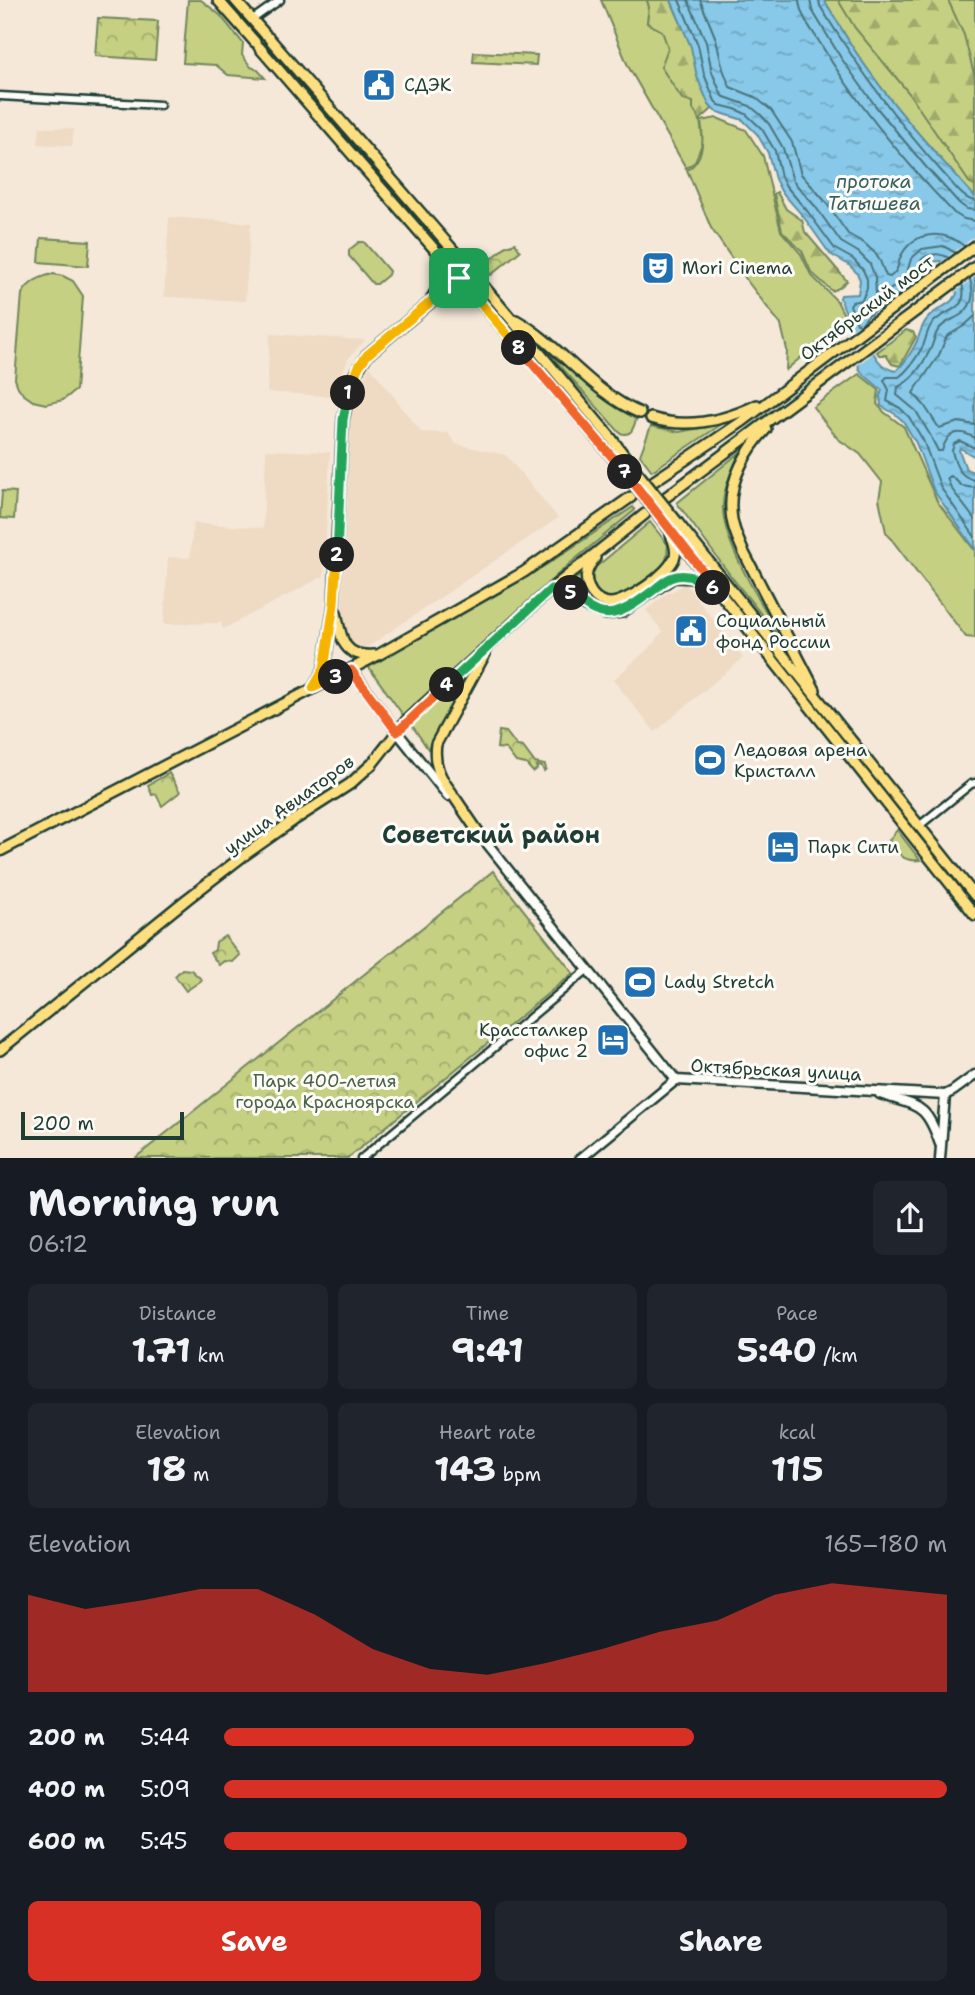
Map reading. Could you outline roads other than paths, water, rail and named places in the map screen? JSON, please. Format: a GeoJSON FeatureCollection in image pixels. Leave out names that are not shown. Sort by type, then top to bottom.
{"type":"FeatureCollection","features":[{"type":"Feature","properties":{"kind":"main road"},"geometry":{"type":"LineString","coordinates":[[218,0],[478,301],[628,469],[821,703],[975,896]]}},
{"type":"Feature","properties":{"kind":"main road"},"geometry":{"type":"LineString","coordinates":[[235,0],[509,316],[611,438],[628,469]]}},
{"type":"Feature","properties":{"kind":"main road","name":"Октябрьский мост"},"geometry":{"type":"LineString","coordinates":[[777,395],[975,247]]}},
{"type":"Feature","properties":{"kind":"main road"},"geometry":{"type":"LineString","coordinates":[[430,302],[443,272],[436,251]]}},
{"type":"Feature","properties":{"kind":"main road","name":"Октябрьский мост"},"geometry":{"type":"LineString","coordinates":[[787,408],[975,267]]}},
{"type":"Feature","properties":{"kind":"main road"},"geometry":{"type":"LineString","coordinates":[[313,688],[324,669],[334,604],[343,420],[349,387],[367,355],[469,270]]}},
{"type":"Feature","properties":{"kind":"main road"},"geometry":{"type":"LineString","coordinates":[[430,302],[457,296],[478,301]]}},
{"type":"Feature","properties":{"kind":"main road"},"geometry":{"type":"LineString","coordinates":[[509,316],[534,330],[615,400],[640,413]]}},
{"type":"Feature","properties":{"kind":"main road"},"geometry":{"type":"LineString","coordinates":[[652,418],[677,424],[723,418],[777,395]]}},
{"type":"Feature","properties":{"kind":"main road"},"geometry":{"type":"LineString","coordinates":[[654,481],[777,395]]}},
{"type":"Feature","properties":{"kind":"main road"},"geometry":{"type":"LineString","coordinates":[[667,497],[787,408]]}},
{"type":"Feature","properties":{"kind":"main road"},"geometry":{"type":"LineString","coordinates":[[787,408],[755,441],[746,456],[733,489],[730,507],[733,527],[743,551],[821,703]]}},
{"type":"Feature","properties":{"kind":"main road"},"geometry":{"type":"LineString","coordinates":[[0,851],[378,655],[524,572],[631,497]]}},
{"type":"Feature","properties":{"kind":"main road","name":"улица Авиаторов"},"geometry":{"type":"LineString","coordinates":[[0,1050],[234,863],[350,784],[372,764],[397,732],[551,589],[645,514]]}},
{"type":"Feature","properties":{"kind":"main road"},"geometry":{"type":"LineString","coordinates":[[605,545],[589,565],[586,578],[594,596],[605,603],[620,602],[670,567],[675,556],[674,527]]}},
{"type":"Feature","properties":{"kind":"main road"},"geometry":{"type":"LineString","coordinates":[[674,527],[720,593],[975,915]]}},
{"type":"Feature","properties":{"kind":"main road"},"geometry":{"type":"LineString","coordinates":[[551,589],[566,590],[585,606],[606,614],[622,612],[674,576],[698,578],[720,593]]}},
{"type":"Feature","properties":{"kind":"main road"},"geometry":{"type":"LineString","coordinates":[[334,604],[343,644],[352,652],[364,656],[378,655]]}},
{"type":"Feature","properties":{"kind":"main road"},"geometry":{"type":"LineString","coordinates":[[481,836],[441,779],[435,757],[436,744],[492,643]]}},
{"type":"Feature","properties":{"kind":"street"},"geometry":{"type":"LineString","coordinates":[[253,19],[280,0]]}},
{"type":"Feature","properties":{"kind":"street"},"geometry":{"type":"LineString","coordinates":[[0,96],[160,105]]}},
{"type":"Feature","properties":{"kind":"street"},"geometry":{"type":"LineString","coordinates":[[351,670],[397,732],[452,797]]}},
{"type":"Feature","properties":{"kind":"street"},"geometry":{"type":"LineString","coordinates":[[919,826],[936,810],[975,783]]}},
{"type":"Feature","properties":{"kind":"street","name":"Октябрьская улица"},"geometry":{"type":"LineString","coordinates":[[481,836],[676,1080],[945,1095]]}},
{"type":"Feature","properties":{"kind":"street"},"geometry":{"type":"LineString","coordinates":[[361,1158],[587,970]]}},
{"type":"Feature","properties":{"kind":"street"},"geometry":{"type":"LineString","coordinates":[[940,1158],[945,1095],[975,1075]]}},
{"type":"Feature","properties":{"kind":"street"},"geometry":{"type":"LineString","coordinates":[[580,1158],[676,1080]]}},
{"type":"Feature","properties":{"kind":"street"},"geometry":{"type":"LineString","coordinates":[[873,1091],[920,1108],[933,1124],[940,1144]]}},
{"type":"Feature","properties":{"kind":"water","name":"протока Татышева"},"geometry":{"type":"Polygon","coordinates":[[[671,0],[824,0],[882,89],[975,197],[975,457],[960,448],[959,450],[966,469],[975,473],[975,549],[934,491],[916,443],[903,421],[881,406],[882,390],[859,368],[840,298],[841,295],[858,294],[860,280],[857,273],[830,254],[781,191],[768,153],[757,134],[743,120],[715,111],[709,105],[697,77],[691,47],[671,0]],[[941,261],[930,262],[925,267],[923,280],[877,317],[868,341],[875,356],[885,367],[896,371],[905,362],[926,321],[957,294],[951,269],[941,261]]]}},
{"type":"Feature","properties":{"kind":"place","name":"СДЭК"},"geometry":{"type":"Point","coordinates":[379,85]}},
{"type":"Feature","properties":{"kind":"place","name":"Mori Cinema"},"geometry":{"type":"Point","coordinates":[658,268]}},
{"type":"Feature","properties":{"kind":"place","name":"Социальный фонд России"},"geometry":{"type":"Point","coordinates":[691,631]}},
{"type":"Feature","properties":{"kind":"place","name":"Ледовая арена Кристалл"},"geometry":{"type":"Point","coordinates":[710,760]}},
{"type":"Feature","properties":{"kind":"place","name":"Парк Сити"},"geometry":{"type":"Point","coordinates":[783,847]}},
{"type":"Feature","properties":{"kind":"place","name":"Lady Stretch"},"geometry":{"type":"Point","coordinates":[640,982]}},
{"type":"Feature","properties":{"kind":"place","name":"Крассталкер офис 2"},"geometry":{"type":"Point","coordinates":[613,1040]}},
{"type":"Feature","properties":{"kind":"district","name":"Советский район"},"geometry":{"type":"Point","coordinates":[491,835]}},
{"type":"Feature","properties":{"kind":"park label","name":"Парк 400-летия города Красноярска"},"geometry":{"type":"Point","coordinates":[325,1091]}}]}
